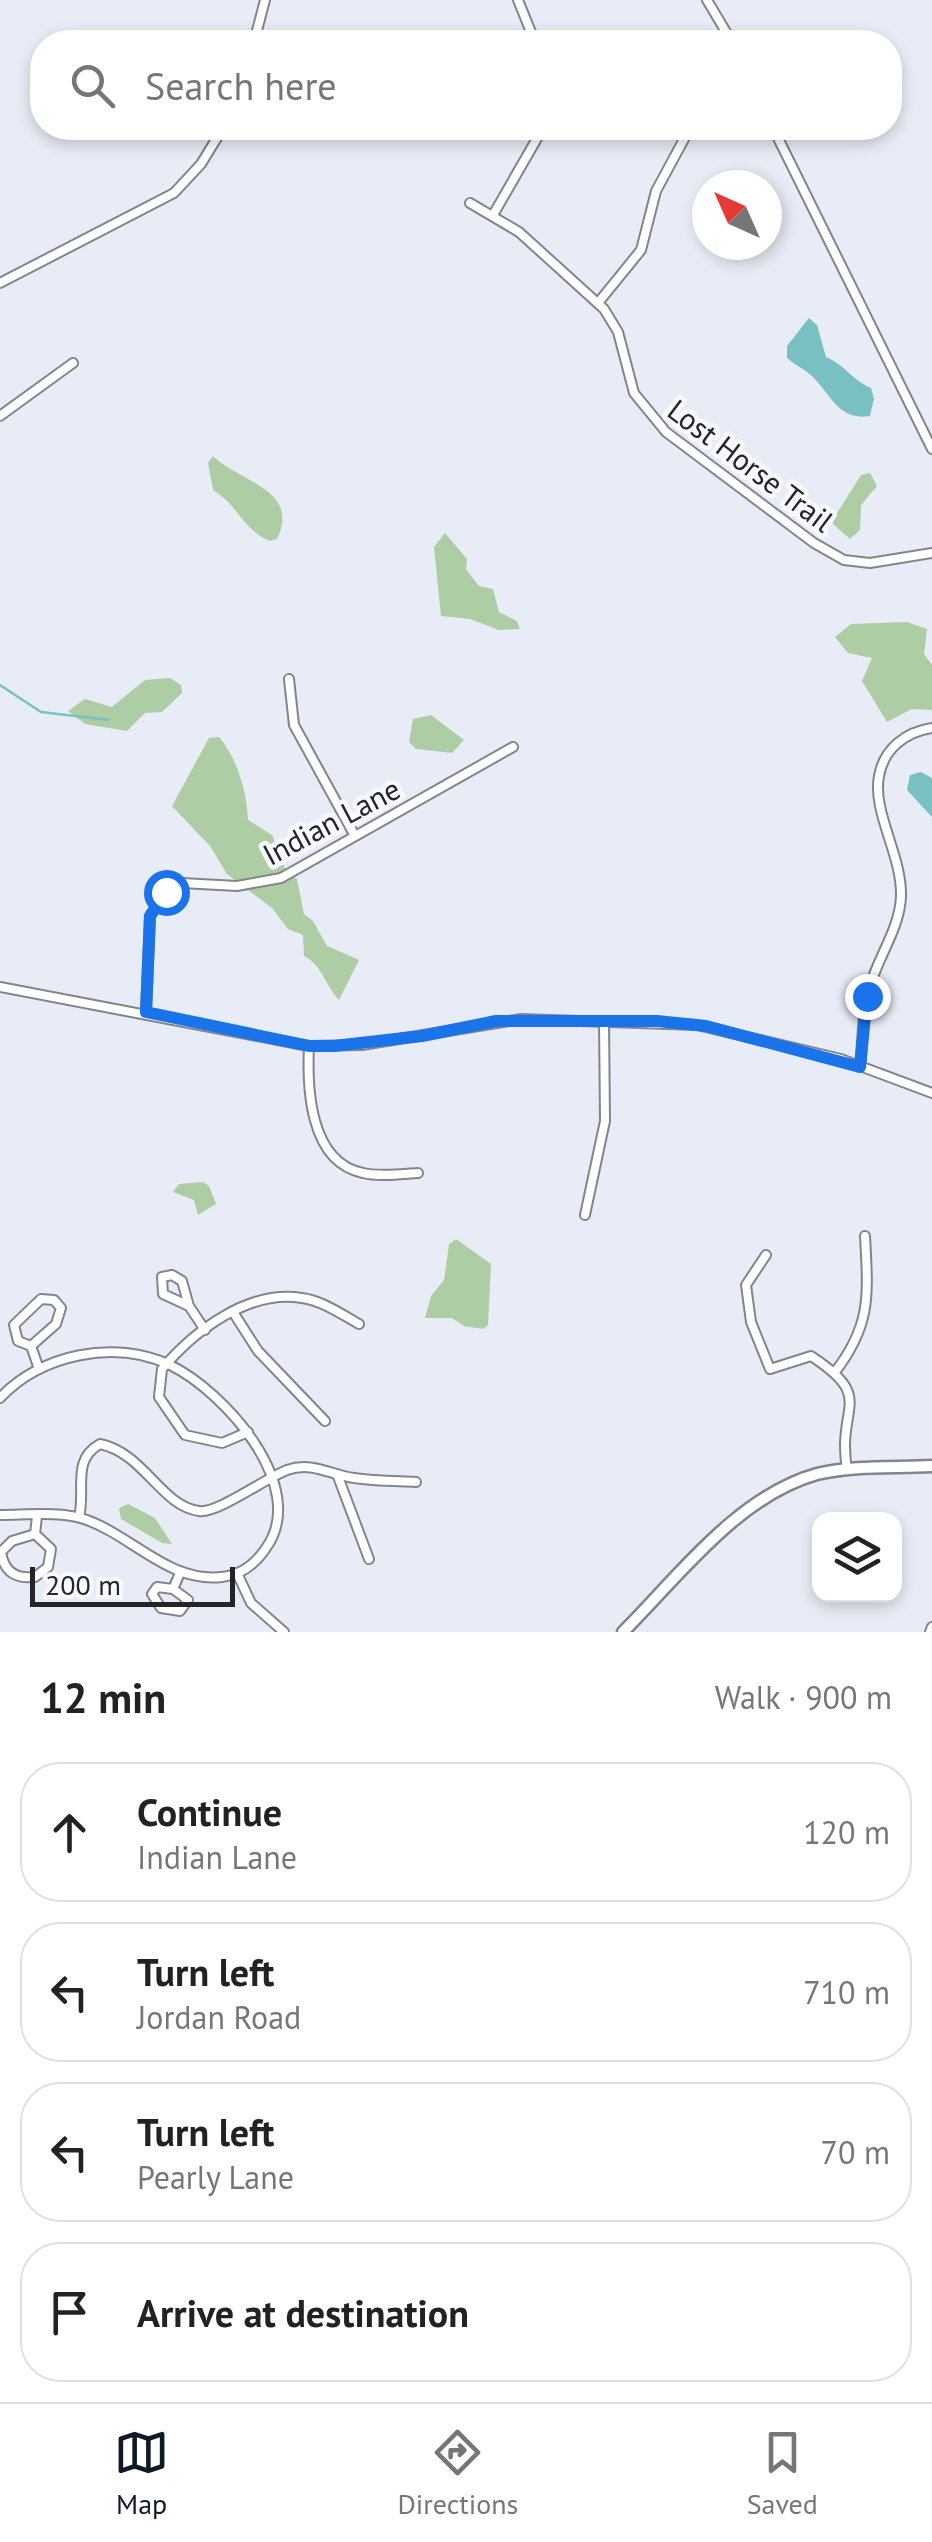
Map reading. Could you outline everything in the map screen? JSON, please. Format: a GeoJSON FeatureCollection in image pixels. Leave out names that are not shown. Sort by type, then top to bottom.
{"type":"FeatureCollection","features":[{"type":"Feature","properties":{"kind":"main road"},"geometry":{"type":"LineString","coordinates":[[623,1632],[758,1502],[801,1480],[847,1469],[932,1466]]}},
{"type":"Feature","properties":{"kind":"street"},"geometry":{"type":"LineString","coordinates":[[257,30],[265,0]]}},
{"type":"Feature","properties":{"kind":"street"},"geometry":{"type":"LineString","coordinates":[[518,0],[530,30]]}},
{"type":"Feature","properties":{"kind":"street"},"geometry":{"type":"LineString","coordinates":[[707,0],[725,30]]}},
{"type":"Feature","properties":{"kind":"street"},"geometry":{"type":"LineString","coordinates":[[0,282],[174,194],[202,164],[216,140]]}},
{"type":"Feature","properties":{"kind":"street"},"geometry":{"type":"LineString","coordinates":[[493,215],[536,140]]}},
{"type":"Feature","properties":{"kind":"street"},"geometry":{"type":"LineString","coordinates":[[598,303],[641,250],[656,191],[684,140]]}},
{"type":"Feature","properties":{"kind":"street"},"geometry":{"type":"LineString","coordinates":[[779,140],[932,449]]}},
{"type":"Feature","properties":{"kind":"street","name":"Lost Horse Trail"},"geometry":{"type":"LineString","coordinates":[[470,202],[493,215],[598,303],[618,332],[628,378],[642,408],[728,480],[844,560],[870,563],[932,553]]}},
{"type":"Feature","properties":{"kind":"street"},"geometry":{"type":"LineString","coordinates":[[0,416],[73,364]]}},
{"type":"Feature","properties":{"kind":"street"},"geometry":{"type":"LineString","coordinates":[[289,679],[294,725],[355,836]]}},
{"type":"Feature","properties":{"kind":"street"},"geometry":{"type":"LineString","coordinates":[[860,1067],[869,988],[894,927],[901,895],[899,863],[881,810],[878,780],[896,744],[911,733],[932,728]]}},
{"type":"Feature","properties":{"kind":"street","name":"Indian Lane"},"geometry":{"type":"LineString","coordinates":[[146,1012],[150,916],[166,892],[182,883],[267,883],[513,747]]}},
{"type":"Feature","properties":{"kind":"street"},"geometry":{"type":"LineString","coordinates":[[0,987],[309,1046],[362,1045],[496,1021],[706,1026],[860,1067],[932,1093]]}},
{"type":"Feature","properties":{"kind":"street"},"geometry":{"type":"LineString","coordinates":[[585,1215],[605,1121],[604,1021]]}},
{"type":"Feature","properties":{"kind":"street"},"geometry":{"type":"LineString","coordinates":[[309,1046],[308,1100],[336,1157],[366,1174],[418,1174]]}},
{"type":"Feature","properties":{"kind":"street"},"geometry":{"type":"LineString","coordinates":[[835,1372],[856,1345],[864,1324],[868,1292],[866,1236]]}},
{"type":"Feature","properties":{"kind":"street"},"geometry":{"type":"LineString","coordinates":[[766,1255],[746,1285],[751,1322],[770,1369],[806,1356],[845,1380],[850,1395],[843,1445],[847,1469]]}},
{"type":"Feature","properties":{"kind":"street"},"geometry":{"type":"LineString","coordinates":[[189,1306],[166,1297],[159,1285],[162,1277],[172,1274],[182,1281],[189,1306],[205,1330]]}},
{"type":"Feature","properties":{"kind":"street"},"geometry":{"type":"LineString","coordinates":[[248,1432],[222,1443],[185,1435],[158,1392],[167,1363],[233,1312],[270,1298],[302,1298],[359,1324]]}},
{"type":"Feature","properties":{"kind":"street"},"geometry":{"type":"LineString","coordinates":[[31,1346],[56,1324],[61,1308],[54,1300],[41,1299],[14,1324],[18,1341],[31,1346],[40,1369]]}},
{"type":"Feature","properties":{"kind":"street"},"geometry":{"type":"LineString","coordinates":[[233,1312],[258,1352],[325,1422]]}},
{"type":"Feature","properties":{"kind":"street"},"geometry":{"type":"LineString","coordinates":[[0,1398],[40,1369],[77,1356],[114,1352],[167,1363],[213,1394],[248,1432],[271,1478],[278,1508],[276,1530],[260,1556],[237,1574],[222,1577],[180,1572],[79,1518],[0,1515]]}},
{"type":"Feature","properties":{"kind":"street"},"geometry":{"type":"LineString","coordinates":[[79,1518],[84,1496],[80,1465],[87,1452],[100,1444],[119,1448],[186,1507],[202,1512],[221,1509],[248,1486],[307,1466],[337,1474],[416,1482]]}},
{"type":"Feature","properties":{"kind":"street"},"geometry":{"type":"LineString","coordinates":[[337,1474],[368,1559]]}},
{"type":"Feature","properties":{"kind":"street"},"geometry":{"type":"LineString","coordinates":[[35,1534],[37,1516]]}},
{"type":"Feature","properties":{"kind":"street"},"geometry":{"type":"LineString","coordinates":[[35,1534],[50,1549],[48,1567],[36,1577],[12,1574],[3,1564],[1,1552],[12,1540],[35,1534]]}},
{"type":"Feature","properties":{"kind":"street"},"geometry":{"type":"LineString","coordinates":[[173,1589],[180,1572]]}},
{"type":"Feature","properties":{"kind":"street"},"geometry":{"type":"LineString","coordinates":[[237,1574],[251,1603],[284,1632]]}},
{"type":"Feature","properties":{"kind":"street"},"geometry":{"type":"LineString","coordinates":[[160,1586],[173,1589],[188,1600],[180,1611],[161,1608],[152,1594],[160,1586]]}},
{"type":"Feature","properties":{"kind":"green space"},"geometry":{"type":"Polygon","coordinates":[[[213,456],[274,498],[281,509],[282,522],[277,539],[270,541],[253,530],[213,490],[208,463],[213,456]]]}},
{"type":"Feature","properties":{"kind":"green space"},"geometry":{"type":"Polygon","coordinates":[[[870,473],[877,486],[861,505],[860,530],[850,539],[833,524],[834,518],[861,475],[870,473]]]}},
{"type":"Feature","properties":{"kind":"green space"},"geometry":{"type":"Polygon","coordinates":[[[445,533],[467,559],[466,569],[479,586],[493,589],[499,612],[517,621],[520,629],[499,630],[470,619],[441,616],[434,547],[445,533]]]}},
{"type":"Feature","properties":{"kind":"green space"},"geometry":{"type":"Polygon","coordinates":[[[907,622],[927,629],[924,654],[932,665],[932,710],[912,709],[887,722],[862,681],[872,658],[848,653],[835,637],[851,624],[907,622]]]}},
{"type":"Feature","properties":{"kind":"green space"},"geometry":{"type":"Polygon","coordinates":[[[170,678],[181,685],[182,693],[162,712],[145,713],[127,731],[85,724],[68,711],[85,699],[112,707],[145,680],[170,678]]]}},
{"type":"Feature","properties":{"kind":"green space"},"geometry":{"type":"Polygon","coordinates":[[[431,715],[464,740],[452,753],[416,749],[409,742],[413,719],[431,715]]]}},
{"type":"Feature","properties":{"kind":"green space"},"geometry":{"type":"Polygon","coordinates":[[[219,737],[240,776],[248,820],[272,835],[286,871],[297,879],[304,914],[313,921],[327,946],[359,960],[339,1000],[315,965],[304,956],[303,935],[288,929],[272,908],[227,874],[210,846],[172,806],[209,738],[219,737]]]}},
{"type":"Feature","properties":{"kind":"green space"},"geometry":{"type":"Polygon","coordinates":[[[203,1182],[209,1186],[216,1204],[198,1215],[194,1200],[173,1192],[179,1184],[203,1182]]]}},
{"type":"Feature","properties":{"kind":"green space"},"geometry":{"type":"Polygon","coordinates":[[[456,1239],[491,1264],[488,1325],[483,1329],[464,1326],[452,1318],[425,1318],[431,1296],[444,1280],[449,1244],[456,1239]]]}},
{"type":"Feature","properties":{"kind":"green space"},"geometry":{"type":"Polygon","coordinates":[[[128,1504],[155,1518],[172,1544],[162,1543],[121,1519],[119,1508],[128,1504]]]}},
{"type":"Feature","properties":{"kind":"water"},"geometry":{"type":"Polygon","coordinates":[[[809,318],[817,325],[826,357],[871,388],[874,399],[870,416],[843,411],[813,377],[787,358],[787,346],[809,318]]]}},
{"type":"Feature","properties":{"kind":"water"},"geometry":{"type":"Polygon","coordinates":[[[921,772],[932,778],[932,817],[907,790],[910,775],[921,772]]]}},
{"type":"Feature","properties":{"kind":"waterway"},"geometry":{"type":"LineString","coordinates":[[0,685],[41,712],[109,720]]}},
{"type":"Feature","properties":{"kind":"route"},"geometry":{"type":"LineString","coordinates":[[166,892],[152,909],[147,933],[146,1012],[309,1046],[362,1045],[496,1021],[657,1021],[706,1026],[860,1067],[867,996]]}}]}
